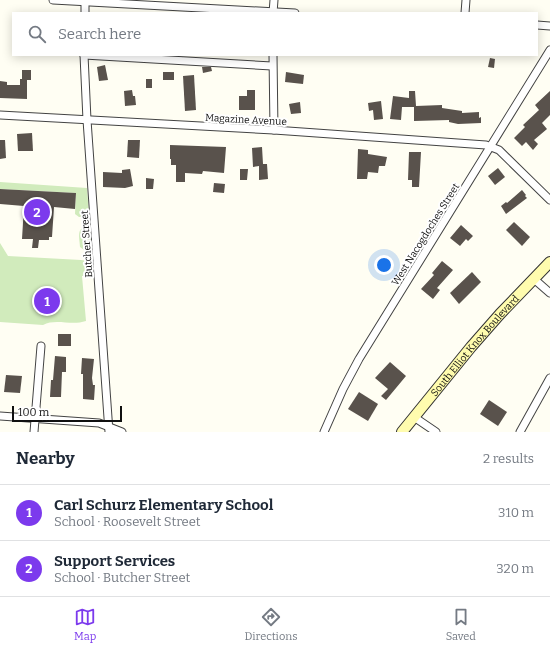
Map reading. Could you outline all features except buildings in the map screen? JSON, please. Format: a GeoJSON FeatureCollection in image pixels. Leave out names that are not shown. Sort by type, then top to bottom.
{"type":"FeatureCollection","features":[{"type":"Feature","properties":{"kind":"main road","name":"South Elliot Knox Boulevard"},"geometry":{"type":"LineString","coordinates":[[402,432],[468,350],[550,262]]}},
{"type":"Feature","properties":{"kind":"street"},"geometry":{"type":"LineString","coordinates":[[53,0],[273,12],[274,0]]}},
{"type":"Feature","properties":{"kind":"street"},"geometry":{"type":"LineString","coordinates":[[465,12],[466,0]]}},
{"type":"Feature","properties":{"kind":"street"},"geometry":{"type":"LineString","coordinates":[[85,1],[85,12]]}},
{"type":"Feature","properties":{"kind":"street"},"geometry":{"type":"LineString","coordinates":[[538,25],[550,26]]}},
{"type":"Feature","properties":{"kind":"street","name":"West Nacogdoches Street"},"geometry":{"type":"LineString","coordinates":[[324,432],[343,389],[359,358],[550,50]]}},
{"type":"Feature","properties":{"kind":"street","name":"Butcher Street"},"geometry":{"type":"LineString","coordinates":[[84,56],[108,429]]}},
{"type":"Feature","properties":{"kind":"street"},"geometry":{"type":"LineString","coordinates":[[101,56],[272,66]]}},
{"type":"Feature","properties":{"kind":"street"},"geometry":{"type":"LineString","coordinates":[[272,56],[274,130]]}},
{"type":"Feature","properties":{"kind":"street","name":"Magazine Avenue"},"geometry":{"type":"LineString","coordinates":[[0,115],[274,130],[491,146]]}},
{"type":"Feature","properties":{"kind":"street"},"geometry":{"type":"LineString","coordinates":[[491,146],[499,150],[550,200]]}},
{"type":"Feature","properties":{"kind":"street"},"geometry":{"type":"LineString","coordinates":[[534,279],[550,293]]}},
{"type":"Feature","properties":{"kind":"street"},"geometry":{"type":"LineString","coordinates":[[34,432],[41,346]]}},
{"type":"Feature","properties":{"kind":"street"},"geometry":{"type":"LineString","coordinates":[[520,432],[550,378]]}},
{"type":"Feature","properties":{"kind":"street"},"geometry":{"type":"LineString","coordinates":[[0,416],[99,423],[108,429],[122,432]]}},
{"type":"Feature","properties":{"kind":"street"},"geometry":{"type":"LineString","coordinates":[[414,417],[436,432]]}},
{"type":"Feature","properties":{"kind":"green space"},"geometry":{"type":"Polygon","coordinates":[[[0,182],[87,188],[89,214],[85,217],[79,217],[75,214],[76,193],[0,189],[0,182]]]}},
{"type":"Feature","properties":{"kind":"green space"},"geometry":{"type":"Polygon","coordinates":[[[85,227],[90,231],[90,245],[84,250],[80,247],[79,232],[85,227]]]}},
{"type":"Feature","properties":{"kind":"green space"},"geometry":{"type":"Polygon","coordinates":[[[0,243],[8,256],[81,260],[89,263],[93,269],[93,275],[82,276],[86,321],[75,323],[53,322],[43,325],[0,322],[0,243]]]}},
{"type":"Feature","properties":{"kind":"place","name":"Support Services"},"geometry":{"type":"Point","coordinates":[37,212]}},
{"type":"Feature","properties":{"kind":"place","name":"Carl Schurz Elementary School"},"geometry":{"type":"Point","coordinates":[47,301]}}]}
